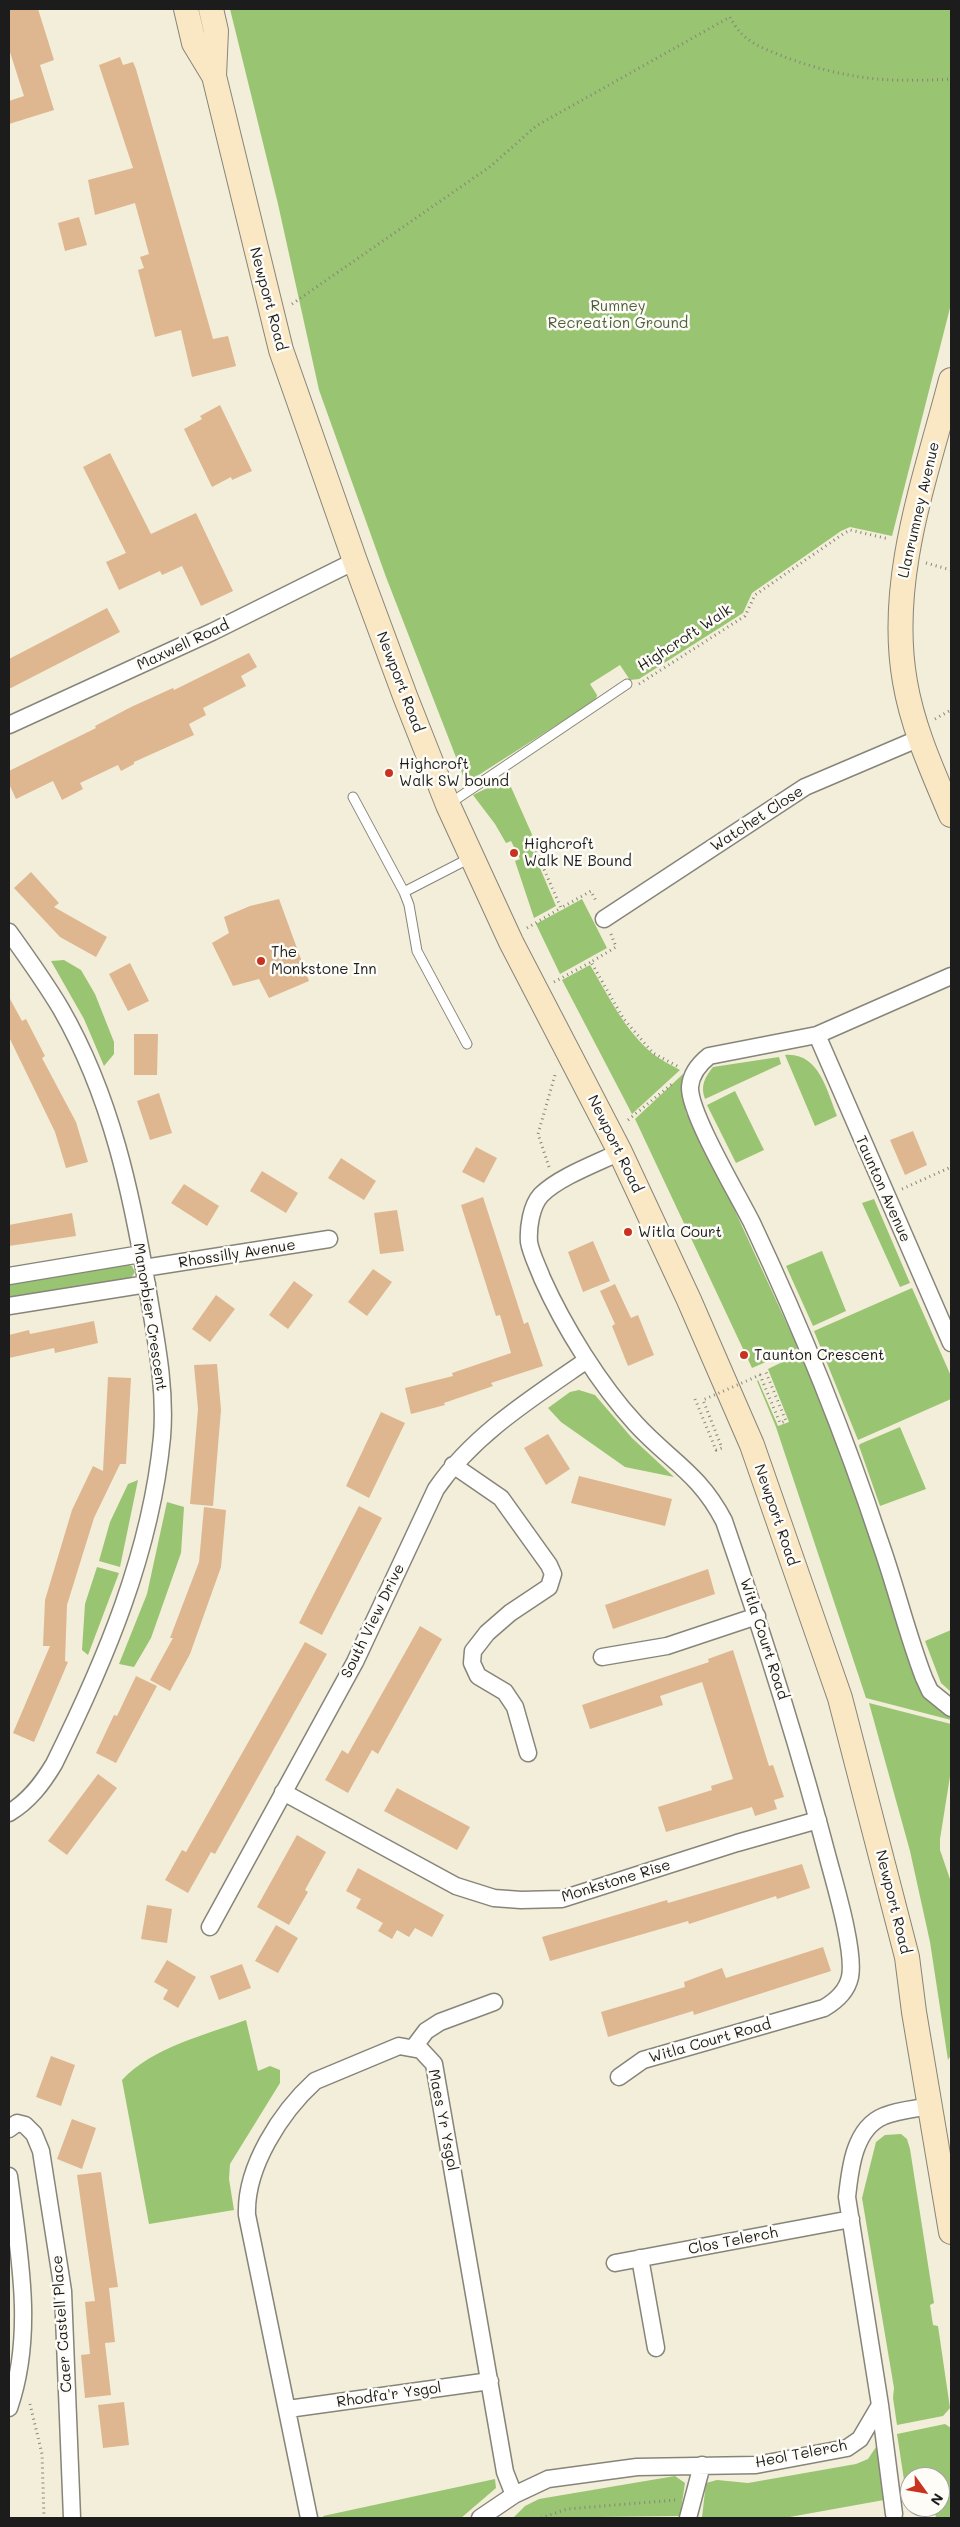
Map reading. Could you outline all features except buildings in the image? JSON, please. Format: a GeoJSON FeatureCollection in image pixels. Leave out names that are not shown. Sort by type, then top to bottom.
{"type":"FeatureCollection","features":[{"type":"Feature","properties":{"kind":"main road","name":"Newport Road"},"geometry":{"type":"LineString","coordinates":[[186,9],[194,43],[214,76]]}},
{"type":"Feature","properties":{"kind":"main road","name":"Newport Road"},"geometry":{"type":"LineString","coordinates":[[211,9],[216,31],[214,76],[281,350],[355,561],[448,805],[512,942],[563,1044],[615,1141],[689,1300],[752,1445],[840,1698],[907,1956],[951,2232]]}},
{"type":"Feature","properties":{"kind":"main road","name":"Llanrumney Avenue"},"geometry":{"type":"LineString","coordinates":[[951,380],[948,408],[909,544],[900,610],[905,682],[920,738],[951,815]]}},
{"type":"Feature","properties":{"kind":"street","name":"Maxwell Road"},"geometry":{"type":"LineString","coordinates":[[9,725],[212,632],[355,561]]}},
{"type":"Feature","properties":{"kind":"street","name":"Watchet Close"},"geometry":{"type":"LineString","coordinates":[[604,919],[805,787],[920,738]]}},
{"type":"Feature","properties":{"kind":"street","name":"Manorbier Crescent"},"geometry":{"type":"LineString","coordinates":[[9,932],[61,1009],[87,1063],[108,1116],[125,1168],[161,1372],[163,1419],[153,1491],[133,1579],[123,1610],[54,1764],[42,1784],[19,1807],[9,1813]]}},
{"type":"Feature","properties":{"kind":"street"},"geometry":{"type":"LineString","coordinates":[[951,976],[817,1035],[709,1056],[689,1073],[695,1113],[733,1184],[798,1323],[847,1448],[924,1678],[930,1692],[951,1708]]}},
{"type":"Feature","properties":{"kind":"street","name":"Taunton Avenue"},"geometry":{"type":"LineString","coordinates":[[817,1035],[951,1343]]}},
{"type":"Feature","properties":{"kind":"street","name":"Witla Court Road"},"geometry":{"type":"LineString","coordinates":[[615,1141],[541,1196],[535,1204],[530,1222],[529,1242],[535,1261],[560,1316],[587,1360],[636,1424],[687,1469],[715,1502],[724,1521],[757,1616],[802,1759],[836,1890],[851,1962],[850,1978],[844,1991],[824,2008],[643,2060],[619,2077]]}},
{"type":"Feature","properties":{"kind":"street","name":"Rhossilly Avenue"},"geometry":{"type":"LineString","coordinates":[[144,1269],[329,1240]]}},
{"type":"Feature","properties":{"kind":"street"},"geometry":{"type":"LineString","coordinates":[[9,1276],[144,1269]]}},
{"type":"Feature","properties":{"kind":"street"},"geometry":{"type":"LineString","coordinates":[[9,1306],[144,1269]]}},
{"type":"Feature","properties":{"kind":"street","name":"South View Drive"},"geometry":{"type":"LineString","coordinates":[[210,1927],[355,1662],[428,1504],[453,1465],[472,1446],[510,1415],[587,1360]]}},
{"type":"Feature","properties":{"kind":"street"},"geometry":{"type":"LineString","coordinates":[[453,1465],[501,1498],[549,1565],[552,1574],[549,1587],[510,1613],[487,1633],[473,1651],[472,1663],[478,1676],[505,1692],[515,1707],[528,1753]]}},
{"type":"Feature","properties":{"kind":"street"},"geometry":{"type":"LineString","coordinates":[[602,1657],[668,1646],[757,1616]]}},
{"type":"Feature","properties":{"kind":"street","name":"Monkstone Rise"},"geometry":{"type":"LineString","coordinates":[[283,1792],[456,1886],[486,1896],[520,1900],[562,1899],[737,1843],[818,1820]]}},
{"type":"Feature","properties":{"kind":"street"},"geometry":{"type":"LineString","coordinates":[[309,2518],[247,2215],[252,2177],[285,2113],[315,2081],[399,2046],[414,2048],[426,2031],[440,2022],[494,2002]]}},
{"type":"Feature","properties":{"kind":"street","name":"Maes Yr Ysgol"},"geometry":{"type":"LineString","coordinates":[[414,2048],[428,2056],[434,2064],[505,2472],[514,2495]]}},
{"type":"Feature","properties":{"kind":"street"},"geometry":{"type":"LineString","coordinates":[[894,2514],[880,2405],[847,2197],[861,2136],[868,2126],[883,2116],[930,2106]]}},
{"type":"Feature","properties":{"kind":"street","name":"Caer Castell Place"},"geometry":{"type":"LineString","coordinates":[[9,2129],[17,2123],[26,2125],[34,2134],[41,2151],[46,2174],[63,2291],[72,2518]]}},
{"type":"Feature","properties":{"kind":"street"},"geometry":{"type":"LineString","coordinates":[[9,2176],[17,2236],[23,2325],[20,2368],[11,2402]]}},
{"type":"Feature","properties":{"kind":"street","name":"Clos Telerch"},"geometry":{"type":"LineString","coordinates":[[615,2263],[851,2219]]}},
{"type":"Feature","properties":{"kind":"street"},"geometry":{"type":"LineString","coordinates":[[640,2258],[656,2348]]}},
{"type":"Feature","properties":{"kind":"street","name":"Rhodfa'r Ysgol"},"geometry":{"type":"LineString","coordinates":[[288,2409],[490,2381]]}},
{"type":"Feature","properties":{"kind":"street","name":"Heol Telerch"},"geometry":{"type":"LineString","coordinates":[[480,2518],[514,2495],[548,2480],[637,2466],[756,2465],[847,2448],[860,2439],[880,2405]]}},
{"type":"Feature","properties":{"kind":"street"},"geometry":{"type":"LineString","coordinates":[[688,2518],[702,2465]]}},
{"type":"Feature","properties":{"kind":"lane","name":"Highcroft Walk"},"geometry":{"type":"LineString","coordinates":[[448,805],[627,684]]}},
{"type":"Feature","properties":{"kind":"lane"},"geometry":{"type":"LineString","coordinates":[[353,797],[404,892],[409,905],[417,951],[467,1044]]}},
{"type":"Feature","properties":{"kind":"lane"},"geometry":{"type":"LineString","coordinates":[[404,892],[472,857]]}},
{"type":"Feature","properties":{"kind":"path"},"geometry":{"type":"LineString","coordinates":[[272,315],[305,296],[491,166],[536,126],[730,18],[741,34],[766,50],[806,65],[856,78],[890,81],[951,79]]}},
{"type":"Feature","properties":{"kind":"path","name":"Highcroft Walk"},"geometry":{"type":"LineString","coordinates":[[627,684],[640,684],[745,616],[755,595],[850,530],[909,544]]}},
{"type":"Feature","properties":{"kind":"path"},"geometry":{"type":"LineString","coordinates":[[532,842],[561,908]]}},
{"type":"Feature","properties":{"kind":"path"},"geometry":{"type":"LineString","coordinates":[[512,942],[531,924],[591,891],[616,947],[538,991]]}},
{"type":"Feature","properties":{"kind":"path"},"geometry":{"type":"LineString","coordinates":[[591,962],[629,1025],[653,1052],[689,1073],[630,1119],[615,1141]]}},
{"type":"Feature","properties":{"kind":"path"},"geometry":{"type":"LineString","coordinates":[[554,1185],[538,1134],[563,1044]]}},
{"type":"Feature","properties":{"kind":"path"},"geometry":{"type":"LineString","coordinates":[[886,1196],[951,1167]]}},
{"type":"Feature","properties":{"kind":"path"},"geometry":{"type":"LineString","coordinates":[[695,1399],[716,1450],[722,1448],[703,1400],[760,1375],[780,1423],[786,1421],[765,1370]]}},
{"type":"Feature","properties":{"kind":"path"},"geometry":{"type":"LineString","coordinates":[[11,2402],[29,2400],[42,2454],[44,2518]]}},
{"type":"Feature","properties":{"kind":"path"},"geometry":{"type":"LineString","coordinates":[[541,2518],[567,2509],[642,2501],[692,2501]]}},
{"type":"Feature","properties":{"kind":"green space","name":"Rumney Recreation Ground"},"geometry":{"type":"Polygon","coordinates":[[[230,9],[951,9],[951,304],[892,536],[850,527],[841,531],[752,593],[743,613],[639,679],[630,680],[620,665],[590,684],[597,695],[596,700],[466,783],[386,577],[319,390],[278,204],[230,9]]]}},
{"type":"Feature","properties":{"kind":"green space"},"geometry":{"type":"Polygon","coordinates":[[[507,778],[534,839],[529,842],[556,906],[534,918],[515,861],[520,859],[511,841],[506,843],[495,824],[473,795],[507,778]]]}},
{"type":"Feature","properties":{"kind":"green space"},"geometry":{"type":"Polygon","coordinates":[[[582,899],[607,948],[560,974],[536,924],[582,899]]]}},
{"type":"Feature","properties":{"kind":"green space"},"geometry":{"type":"Polygon","coordinates":[[[64,960],[81,970],[95,994],[114,1042],[114,1054],[104,1066],[84,1019],[51,961],[64,960]]]}},
{"type":"Feature","properties":{"kind":"green space"},"geometry":{"type":"Polygon","coordinates":[[[590,965],[634,1035],[653,1054],[680,1070],[632,1114],[562,980],[590,965]]]}},
{"type":"Feature","properties":{"kind":"green space"},"geometry":{"type":"Polygon","coordinates":[[[785,1055],[797,1056],[814,1066],[825,1085],[837,1116],[815,1126],[785,1055]]]}},
{"type":"Feature","properties":{"kind":"green space"},"geometry":{"type":"Polygon","coordinates":[[[779,1057],[781,1064],[705,1099],[704,1082],[713,1067],[779,1057]]]}},
{"type":"Feature","properties":{"kind":"green space"},"geometry":{"type":"Polygon","coordinates":[[[683,1074],[682,1092],[686,1113],[707,1150],[798,1348],[752,1368],[635,1119],[683,1074]]]}},
{"type":"Feature","properties":{"kind":"green space"},"geometry":{"type":"Polygon","coordinates":[[[735,1091],[764,1150],[736,1163],[707,1105],[735,1091]]]}},
{"type":"Feature","properties":{"kind":"green space"},"geometry":{"type":"Polygon","coordinates":[[[874,1199],[910,1283],[900,1287],[862,1203],[874,1199]]]}},
{"type":"Feature","properties":{"kind":"green space"},"geometry":{"type":"Polygon","coordinates":[[[822,1251],[846,1311],[813,1326],[786,1266],[822,1251]]]}},
{"type":"Feature","properties":{"kind":"green space"},"geometry":{"type":"Polygon","coordinates":[[[132,1266],[135,1272],[131,1278],[9,1297],[9,1284],[132,1266]]]}},
{"type":"Feature","properties":{"kind":"green space"},"geometry":{"type":"Polygon","coordinates":[[[912,1288],[951,1376],[951,1399],[858,1440],[814,1331],[912,1288]]]}},
{"type":"Feature","properties":{"kind":"green space"},"geometry":{"type":"Polygon","coordinates":[[[801,1353],[843,1458],[912,1667],[947,1714],[951,1716],[951,1720],[866,1698],[776,1427],[757,1381],[778,1426],[789,1422],[768,1369],[801,1353]]]}},
{"type":"Feature","properties":{"kind":"green space"},"geometry":{"type":"Polygon","coordinates":[[[579,1390],[595,1395],[632,1438],[674,1477],[625,1467],[561,1422],[548,1408],[570,1392],[579,1390]]]}},
{"type":"Feature","properties":{"kind":"green space"},"geometry":{"type":"Polygon","coordinates":[[[900,1427],[926,1489],[880,1506],[859,1446],[900,1427]]]}},
{"type":"Feature","properties":{"kind":"green space"},"geometry":{"type":"Polygon","coordinates":[[[138,1480],[120,1567],[99,1561],[110,1522],[128,1484],[138,1480]]]}},
{"type":"Feature","properties":{"kind":"green space"},"geometry":{"type":"Polygon","coordinates":[[[167,1502],[184,1507],[181,1553],[151,1638],[134,1667],[119,1664],[147,1594],[167,1502]]]}},
{"type":"Feature","properties":{"kind":"green space"},"geometry":{"type":"Polygon","coordinates":[[[97,1567],[119,1573],[88,1655],[82,1650],[85,1604],[97,1567]]]}},
{"type":"Feature","properties":{"kind":"green space"},"geometry":{"type":"Polygon","coordinates":[[[951,1630],[951,1692],[941,1683],[925,1641],[951,1630]]]}},
{"type":"Feature","properties":{"kind":"green space"},"geometry":{"type":"Polygon","coordinates":[[[869,1703],[951,1724],[951,1770],[940,1839],[940,1850],[951,1882],[951,2055],[948,2060],[930,1942],[910,1851],[869,1703]]]}},
{"type":"Feature","properties":{"kind":"green space"},"geometry":{"type":"Polygon","coordinates":[[[246,2020],[258,2071],[270,2066],[280,2070],[280,2083],[230,2164],[229,2179],[234,2210],[149,2224],[122,2080],[164,2050],[246,2020]]]}},
{"type":"Feature","properties":{"kind":"green space"},"geometry":{"type":"Polygon","coordinates":[[[901,2134],[907,2139],[910,2149],[934,2303],[930,2305],[933,2325],[938,2326],[950,2408],[943,2416],[897,2425],[893,2398],[894,2388],[862,2198],[876,2142],[885,2135],[901,2134]]]}},
{"type":"Feature","properties":{"kind":"green space"},"geometry":{"type":"Polygon","coordinates":[[[945,2424],[951,2428],[951,2518],[936,2517],[950,2517],[950,2467],[902,2467],[897,2434],[945,2424]]]}},
{"type":"Feature","properties":{"kind":"green space"},"geometry":{"type":"Polygon","coordinates":[[[876,2447],[880,2448],[884,2500],[784,2518],[702,2517],[706,2483],[717,2480],[748,2483],[856,2464],[868,2459],[876,2447]]]}},
{"type":"Feature","properties":{"kind":"green space"},"geometry":{"type":"Polygon","coordinates":[[[675,2476],[685,2483],[680,2516],[513,2518],[525,2506],[539,2499],[675,2476]]]}},
{"type":"Feature","properties":{"kind":"green space"},"geometry":{"type":"Polygon","coordinates":[[[495,2479],[496,2488],[461,2518],[324,2518],[323,2516],[495,2479]]]}},
{"type":"Feature","properties":{"kind":"place","name":"Highcroft Walk SW bound"},"geometry":{"type":"Point","coordinates":[389,773]}},
{"type":"Feature","properties":{"kind":"place","name":"Highcroft Walk NE Bound"},"geometry":{"type":"Point","coordinates":[514,853]}},
{"type":"Feature","properties":{"kind":"place","name":"The Monkstone Inn"},"geometry":{"type":"Point","coordinates":[261,961]}},
{"type":"Feature","properties":{"kind":"place","name":"Witla Court"},"geometry":{"type":"Point","coordinates":[628,1232]}},
{"type":"Feature","properties":{"kind":"place","name":"Taunton Crescent"},"geometry":{"type":"Point","coordinates":[744,1355]}}]}
